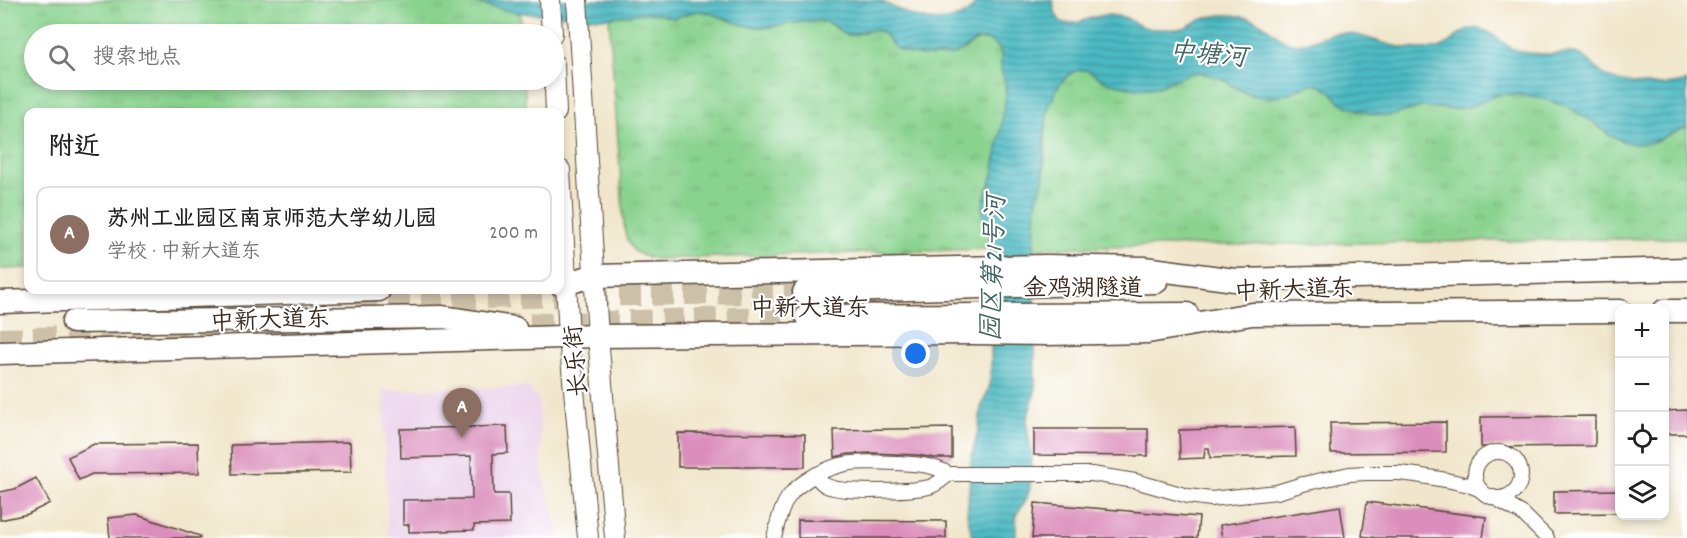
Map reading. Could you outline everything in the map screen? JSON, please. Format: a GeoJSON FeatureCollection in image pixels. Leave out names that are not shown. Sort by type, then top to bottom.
{"type":"FeatureCollection","features":[{"type":"Feature","properties":{"kind":"main road"},"geometry":{"type":"LineString","coordinates":[[550,0],[551,24]]}},
{"type":"Feature","properties":{"kind":"main road","name":"长乐街"},"geometry":{"type":"LineString","coordinates":[[577,0],[598,336],[615,538]]}},
{"type":"Feature","properties":{"kind":"main road"},"geometry":{"type":"LineString","coordinates":[[555,90],[556,108]]}},
{"type":"Feature","properties":{"kind":"main road","name":"中新大道东"},"geometry":{"type":"LineString","coordinates":[[564,284],[594,276],[1047,266],[1144,268],[1235,280],[1687,269]]}},
{"type":"Feature","properties":{"kind":"main road","name":"金鸡湖隧道"},"geometry":{"type":"LineString","coordinates":[[804,292],[1235,280]]}},
{"type":"Feature","properties":{"kind":"main road","name":"长乐街"},"geometry":{"type":"LineString","coordinates":[[564,293],[588,538]]}},
{"type":"Feature","properties":{"kind":"main road","name":"中新大道东"},"geometry":{"type":"LineString","coordinates":[[0,302],[253,294]]}},
{"type":"Feature","properties":{"kind":"main road","name":"中新大道东"},"geometry":{"type":"LineString","coordinates":[[0,353],[598,336],[1148,332],[1252,314],[1615,311]]}},
{"type":"Feature","properties":{"kind":"main road"},"geometry":{"type":"LineString","coordinates":[[1669,311],[1687,311]]}},
{"type":"Feature","properties":{"kind":"main road","name":"金鸡湖隧道"},"geometry":{"type":"LineString","coordinates":[[807,316],[1252,314]]}},
{"type":"Feature","properties":{"kind":"main road"},"geometry":{"type":"LineString","coordinates":[[73,322],[443,317],[569,337]]}},
{"type":"Feature","properties":{"kind":"street"},"geometry":{"type":"LineString","coordinates":[[1492,453],[1507,454],[1514,458],[1521,471],[1519,486],[1508,496],[1493,497],[1481,490],[1475,476],[1476,468],[1485,456],[1492,453]]}},
{"type":"Feature","properties":{"kind":"street"},"geometry":{"type":"LineString","coordinates":[[774,538],[789,496],[803,482],[830,467],[844,463],[920,465],[956,474],[1092,474],[1136,481],[1188,496],[1211,499],[1277,492],[1349,474],[1366,473],[1416,475],[1469,485],[1481,490]]}},
{"type":"Feature","properties":{"kind":"street"},"geometry":{"type":"LineString","coordinates":[[815,475],[825,485],[834,488],[874,491],[930,487],[956,474]]}},
{"type":"Feature","properties":{"kind":"street"},"geometry":{"type":"LineString","coordinates":[[1493,497],[1523,514],[1547,538]]}},
{"type":"Feature","properties":{"kind":"shaded area"},"geometry":{"type":"Polygon","coordinates":[[[529,387],[539,401],[542,474],[557,524],[558,538],[388,538],[383,390],[529,387]]]}},
{"type":"Feature","properties":{"kind":"green space"},"geometry":{"type":"Polygon","coordinates":[[[0,0],[466,0],[520,13],[521,24],[24,24],[24,90],[525,90],[526,108],[24,108],[24,268],[0,269],[0,0]]]}},
{"type":"Feature","properties":{"kind":"green space"},"geometry":{"type":"Polygon","coordinates":[[[696,11],[711,13],[738,24],[753,27],[812,20],[825,22],[848,35],[879,31],[896,48],[909,54],[922,56],[957,53],[979,40],[995,44],[1001,54],[1006,94],[1004,118],[992,179],[984,200],[990,233],[990,249],[656,259],[632,249],[624,224],[609,17],[645,13],[674,18],[696,11]]]}},
{"type":"Feature","properties":{"kind":"green space"},"geometry":{"type":"Polygon","coordinates":[[[1079,70],[1089,70],[1101,79],[1131,88],[1198,72],[1220,78],[1254,96],[1285,95],[1310,84],[1321,85],[1347,106],[1377,115],[1394,115],[1421,107],[1450,109],[1473,106],[1496,95],[1538,97],[1570,108],[1595,123],[1609,135],[1636,144],[1653,142],[1687,127],[1687,238],[1034,248],[1034,214],[1043,181],[1045,135],[1050,102],[1056,88],[1065,77],[1079,70]]]}},
{"type":"Feature","properties":{"kind":"water"},"geometry":{"type":"Polygon","coordinates":[[[466,0],[878,0],[913,16],[941,21],[966,13],[976,0],[1053,0],[1056,13],[1060,20],[1066,23],[1108,15],[1124,17],[1147,28],[1173,29],[1184,28],[1211,17],[1233,15],[1247,17],[1258,22],[1291,43],[1304,43],[1333,34],[1345,33],[1397,46],[1423,49],[1440,48],[1463,31],[1474,28],[1490,33],[1511,48],[1520,51],[1538,54],[1578,54],[1603,74],[1632,84],[1656,85],[1687,81],[1687,127],[1653,142],[1636,144],[1609,135],[1595,123],[1570,108],[1538,97],[1496,95],[1473,106],[1458,109],[1421,107],[1387,116],[1367,113],[1347,106],[1321,85],[1310,84],[1278,97],[1263,97],[1246,93],[1220,78],[1198,72],[1158,87],[1139,89],[1107,82],[1087,70],[1071,73],[1060,84],[1047,112],[1043,181],[1036,202],[1035,392],[1027,419],[1032,457],[1030,488],[1027,498],[1016,515],[1016,538],[973,538],[967,516],[971,459],[981,408],[990,385],[991,370],[991,235],[982,207],[991,183],[1006,95],[1006,85],[1001,70],[1001,52],[998,47],[987,40],[977,40],[954,55],[930,56],[902,51],[894,47],[884,33],[879,31],[867,30],[847,35],[834,25],[821,21],[752,27],[704,11],[696,11],[674,18],[645,13],[602,18],[520,13],[466,0]]]}},
{"type":"Feature","properties":{"kind":"building"},"geometry":{"type":"Polygon","coordinates":[[[1687,410],[1687,434],[1669,434],[1669,411],[1687,410]]]}},
{"type":"Feature","properties":{"kind":"building"},"geometry":{"type":"Polygon","coordinates":[[[1595,416],[1595,446],[1481,447],[1481,417],[1595,416]]]}},
{"type":"Feature","properties":{"kind":"building"},"geometry":{"type":"Polygon","coordinates":[[[1446,422],[1446,452],[1331,453],[1330,423],[1446,422]]]}},
{"type":"Feature","properties":{"kind":"building"},"geometry":{"type":"Polygon","coordinates":[[[507,426],[508,453],[493,454],[494,494],[509,494],[510,524],[474,525],[474,530],[409,532],[409,525],[403,525],[403,500],[472,499],[471,456],[401,458],[400,429],[507,426]]]}},
{"type":"Feature","properties":{"kind":"building"},"geometry":{"type":"Polygon","coordinates":[[[1295,427],[1296,456],[1210,458],[1209,448],[1205,448],[1204,458],[1180,459],[1179,430],[1295,427]]]}},
{"type":"Feature","properties":{"kind":"building"},"geometry":{"type":"Polygon","coordinates":[[[952,428],[952,458],[872,453],[835,457],[834,430],[952,428]]]}},
{"type":"Feature","properties":{"kind":"building"},"geometry":{"type":"Polygon","coordinates":[[[1034,429],[1148,429],[1148,456],[1034,455],[1034,429]]]}},
{"type":"Feature","properties":{"kind":"building"},"geometry":{"type":"Polygon","coordinates":[[[678,433],[805,434],[805,467],[678,467],[678,433]]]}},
{"type":"Feature","properties":{"kind":"building"},"geometry":{"type":"Polygon","coordinates":[[[350,442],[351,472],[232,474],[231,445],[350,442]]]}},
{"type":"Feature","properties":{"kind":"building"},"geometry":{"type":"Polygon","coordinates":[[[198,443],[199,473],[92,474],[79,480],[68,457],[94,444],[198,443]]]}},
{"type":"Feature","properties":{"kind":"building"},"geometry":{"type":"Polygon","coordinates":[[[36,478],[50,503],[28,514],[0,520],[0,492],[15,489],[36,478]]]}},
{"type":"Feature","properties":{"kind":"building"},"geometry":{"type":"Polygon","coordinates":[[[1615,490],[1615,513],[1554,514],[1554,491],[1615,490]]]}},
{"type":"Feature","properties":{"kind":"building"},"geometry":{"type":"Polygon","coordinates":[[[1367,502],[1486,517],[1483,538],[1362,536],[1367,502]]]}},
{"type":"Feature","properties":{"kind":"building"},"geometry":{"type":"Polygon","coordinates":[[[1035,503],[1199,517],[1197,538],[1032,538],[1035,503]]]}},
{"type":"Feature","properties":{"kind":"building"},"geometry":{"type":"Polygon","coordinates":[[[1340,506],[1345,538],[1222,538],[1220,525],[1340,506]]]}},
{"type":"Feature","properties":{"kind":"building"},"geometry":{"type":"Polygon","coordinates":[[[137,515],[200,536],[200,538],[110,538],[108,518],[137,515]]]}},
{"type":"Feature","properties":{"kind":"building"},"geometry":{"type":"Polygon","coordinates":[[[798,520],[946,521],[946,538],[798,538],[798,520]]]}},
{"type":"Feature","properties":{"kind":"tunnel"},"geometry":{"type":"LineString","coordinates":[[355,300],[804,292]]}},
{"type":"Feature","properties":{"kind":"tunnel"},"geometry":{"type":"LineString","coordinates":[[497,325],[807,316]]}},
{"type":"Feature","properties":{"kind":"tunnel"},"geometry":{"type":"LineString","coordinates":[[0,339],[356,329]]}},
{"type":"Feature","properties":{"kind":"place","name":"苏州工业园区南京师范大学幼儿园"},"geometry":{"type":"Point","coordinates":[462,438]}},
{"type":"Feature","properties":{"kind":"water label","name":"中塘河"},"geometry":{"type":"Point","coordinates":[1208,53]}},
{"type":"Feature","properties":{"kind":"water label","name":"园区第21号河"},"geometry":{"type":"Point","coordinates":[992,268]}}]}
